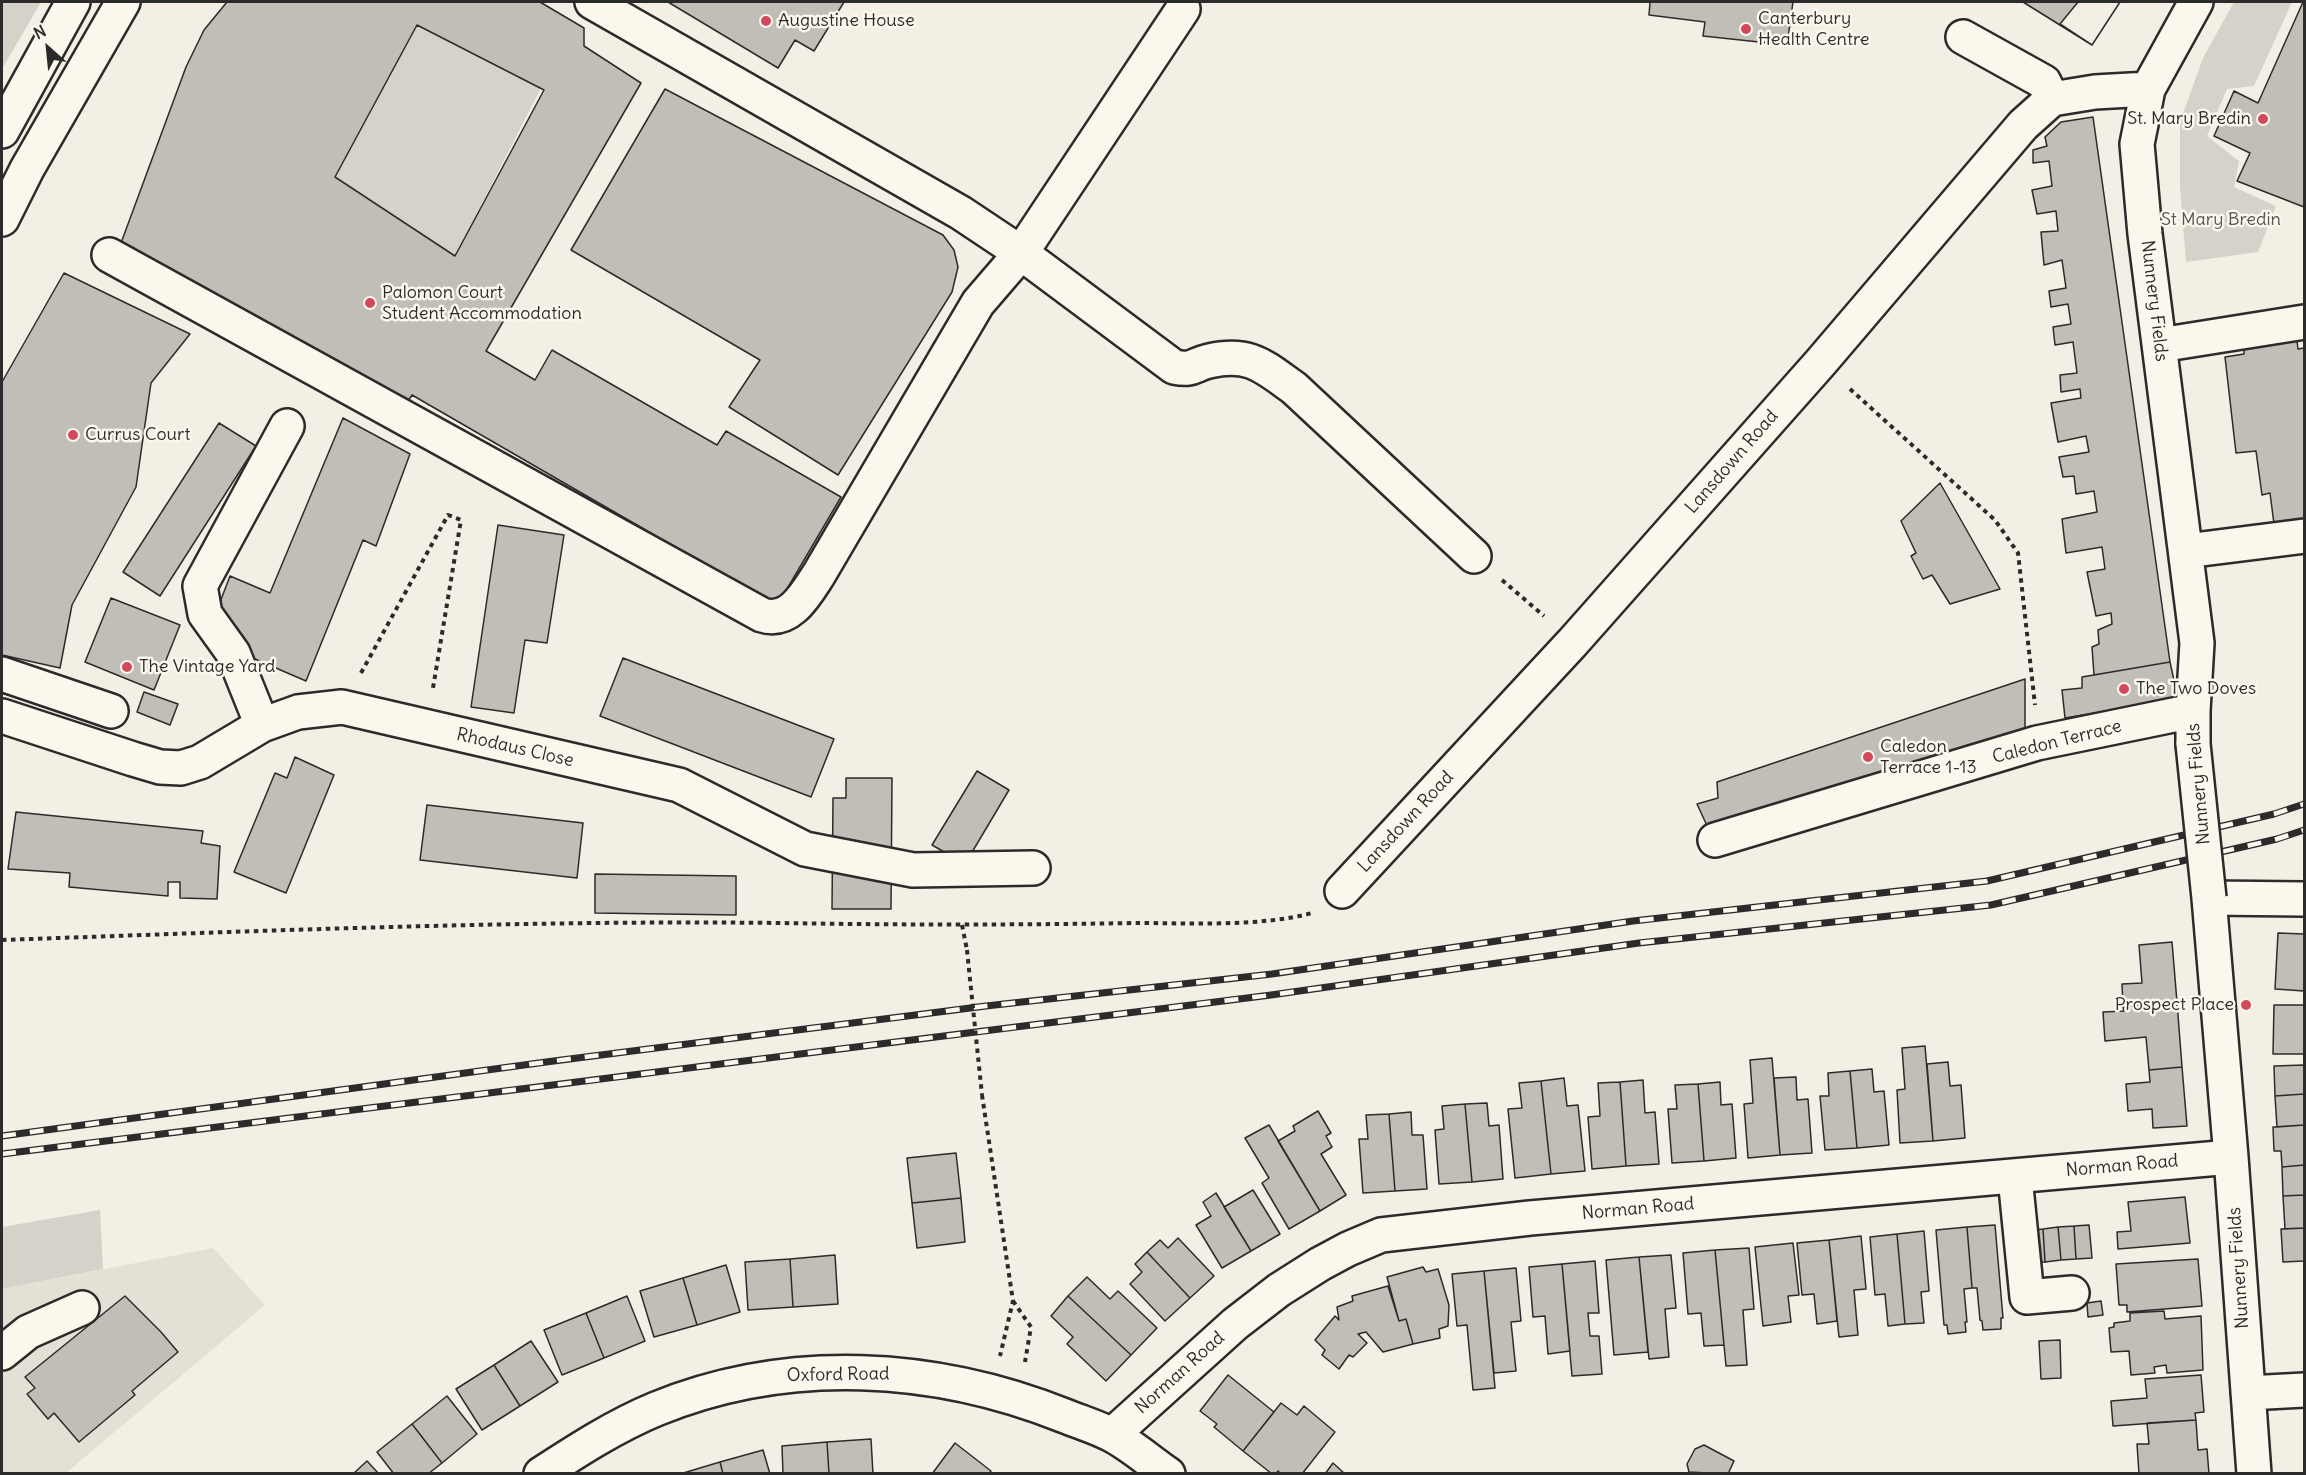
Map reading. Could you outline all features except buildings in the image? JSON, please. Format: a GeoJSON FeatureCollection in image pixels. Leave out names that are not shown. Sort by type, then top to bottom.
{"type":"FeatureCollection","features":[{"type":"Feature","properties":{"kind":"main road"},"geometry":{"type":"LineString","coordinates":[[2,131],[73,2]]}},
{"type":"Feature","properties":{"kind":"main road"},"geometry":{"type":"LineString","coordinates":[[2,219],[27,169],[123,2]]}},
{"type":"Feature","properties":{"kind":"main road"},"geometry":{"type":"LineString","coordinates":[[592,2],[961,213],[1021,253],[1174,367],[1189,370],[1206,362],[1229,358],[1244,358],[1263,366],[1294,388],[1474,556]]}},
{"type":"Feature","properties":{"kind":"main road","name":"Nunnery Fields"},"geometry":{"type":"LineString","coordinates":[[2196,2],[2148,89],[2137,144],[2145,234],[2197,643],[2193,744],[2231,1156],[2254,1473]]}},
{"type":"Feature","properties":{"kind":"main road"},"geometry":{"type":"LineString","coordinates":[[109,255],[772,619],[785,614],[800,603],[813,584],[978,303],[1021,253],[1182,9]]}},
{"type":"Feature","properties":{"kind":"main road"},"geometry":{"type":"LineString","coordinates":[[1964,37],[2044,81],[2052,99],[2095,92],[2148,89]]}},
{"type":"Feature","properties":{"kind":"main road","name":"Lansdown Road"},"geometry":{"type":"LineString","coordinates":[[1342,891],[1573,642],[1821,362],[2022,125],[2052,99]]}},
{"type":"Feature","properties":{"kind":"main road"},"geometry":{"type":"LineString","coordinates":[[2160,345],[2304,322]]}},
{"type":"Feature","properties":{"kind":"main road"},"geometry":{"type":"LineString","coordinates":[[262,725],[233,653],[205,614],[200,586],[287,426]]}},
{"type":"Feature","properties":{"kind":"main road"},"geometry":{"type":"LineString","coordinates":[[2186,551],[2304,536]]}},
{"type":"Feature","properties":{"kind":"main road"},"geometry":{"type":"LineString","coordinates":[[2,674],[111,711]]}},
{"type":"Feature","properties":{"kind":"main road","name":"Rhodaus Close"},"geometry":{"type":"LineString","coordinates":[[2,716],[160,767],[181,768],[200,762],[262,725],[298,712],[342,707],[679,785],[805,849],[913,870],[1033,868]]}},
{"type":"Feature","properties":{"kind":"main road","name":"Caledon Terrace"},"geometry":{"type":"LineString","coordinates":[[1715,840],[2039,743],[2193,711]]}},
{"type":"Feature","properties":{"kind":"main road"},"geometry":{"type":"LineString","coordinates":[[2209,898],[2304,899]]}},
{"type":"Feature","properties":{"kind":"main road","name":"Norman Road"},"geometry":{"type":"LineString","coordinates":[[1112,1435],[1235,1324],[1279,1290],[1320,1264],[1381,1235],[1530,1218],[2015,1177],[2231,1156]]}},
{"type":"Feature","properties":{"kind":"main road"},"geometry":{"type":"LineString","coordinates":[[2015,1177],[2027,1297],[2072,1293]]}},
{"type":"Feature","properties":{"kind":"main road"},"geometry":{"type":"LineString","coordinates":[[2,1353],[28,1332],[82,1308]]}},
{"type":"Feature","properties":{"kind":"main road","name":"Oxford Road"},"geometry":{"type":"LineString","coordinates":[[541,1473],[596,1438],[656,1409],[717,1388],[775,1376],[820,1372],[897,1374],[1005,1395],[1112,1435],[1168,1473]]}},
{"type":"Feature","properties":{"kind":"main road"},"geometry":{"type":"LineString","coordinates":[[2248,1393],[2304,1390]]}},
{"type":"Feature","properties":{"kind":"path"},"geometry":{"type":"LineString","coordinates":[[1821,362],[1995,520],[2018,553],[2039,743]]}},
{"type":"Feature","properties":{"kind":"path"},"geometry":{"type":"LineString","coordinates":[[342,707],[448,515],[460,520],[427,728]]}},
{"type":"Feature","properties":{"kind":"path"},"geometry":{"type":"LineString","coordinates":[[1474,556],[1573,642]]}},
{"type":"Feature","properties":{"kind":"path"},"geometry":{"type":"LineString","coordinates":[[2,940],[419,926],[707,922],[962,925],[1286,920],[1311,913],[1342,891]]}},
{"type":"Feature","properties":{"kind":"path"},"geometry":{"type":"LineString","coordinates":[[962,925],[967,950],[986,1125],[1013,1301],[1005,1395]]}},
{"type":"Feature","properties":{"kind":"path"},"geometry":{"type":"LineString","coordinates":[[1005,1395],[1032,1327],[1013,1301]]}},
{"type":"Feature","properties":{"kind":"shaded area"},"geometry":{"type":"Polygon","coordinates":[[[213,1248],[265,1305],[66,1473],[2,1474],[2,1289],[213,1248]]]}},
{"type":"Feature","properties":{"kind":"green space"},"geometry":{"type":"Polygon","coordinates":[[[2,2],[41,2],[2,69],[2,2]]]}},
{"type":"Feature","properties":{"kind":"green space","name":"St Mary Bredin"},"geometry":{"type":"Polygon","coordinates":[[[2234,2],[2292,2],[2254,86],[2227,89],[2207,136],[2239,161],[2234,187],[2276,206],[2258,252],[2186,262],[2180,188],[2180,122],[2203,58],[2234,2]]]}},
{"type":"Feature","properties":{"kind":"green space"},"geometry":{"type":"Polygon","coordinates":[[[417,25],[541,88],[455,256],[335,177],[417,25]]]}},
{"type":"Feature","properties":{"kind":"green space"},"geometry":{"type":"Polygon","coordinates":[[[100,1210],[103,1269],[2,1289],[2,1227],[100,1210]]]}},
{"type":"Feature","properties":{"kind":"railway"},"geometry":{"type":"LineString","coordinates":[[2,1136],[546,1062],[986,1006],[1272,974],[1633,921],[1987,881],[2274,814],[2304,804]]}},
{"type":"Feature","properties":{"kind":"railway"},"geometry":{"type":"LineString","coordinates":[[2,1154],[1271,995],[1639,943],[1991,905],[2277,839],[2304,830]]}},
{"type":"Feature","properties":{"kind":"place","name":"Augustine House"},"geometry":{"type":"Point","coordinates":[766,21]}},
{"type":"Feature","properties":{"kind":"place","name":"Canterbury Health Centre"},"geometry":{"type":"Point","coordinates":[1746,29]}},
{"type":"Feature","properties":{"kind":"place","name":"St. Mary Bredin"},"geometry":{"type":"Point","coordinates":[2263,119]}},
{"type":"Feature","properties":{"kind":"place","name":"Palomon Court Student Accommodation"},"geometry":{"type":"Point","coordinates":[370,303]}},
{"type":"Feature","properties":{"kind":"place","name":"Currus Court"},"geometry":{"type":"Point","coordinates":[73,435]}},
{"type":"Feature","properties":{"kind":"place","name":"The Vintage Yard"},"geometry":{"type":"Point","coordinates":[127,667]}},
{"type":"Feature","properties":{"kind":"place","name":"The Two Doves"},"geometry":{"type":"Point","coordinates":[2124,689]}},
{"type":"Feature","properties":{"kind":"place","name":"Caledon Terrace 1-13"},"geometry":{"type":"Point","coordinates":[1868,757]}},
{"type":"Feature","properties":{"kind":"place","name":"Prospect Place"},"geometry":{"type":"Point","coordinates":[2246,1005]}}]}
